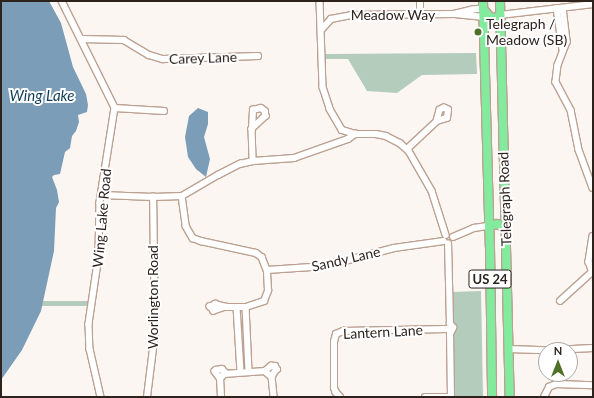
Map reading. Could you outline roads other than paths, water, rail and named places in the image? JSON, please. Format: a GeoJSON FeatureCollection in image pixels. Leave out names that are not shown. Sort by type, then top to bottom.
{"type":"FeatureCollection","features":[{"type":"Feature","properties":{"kind":"highway","name":"Telegraph Road"},"geometry":{"type":"LineString","coordinates":[[500,1],[510,397]]}},
{"type":"Feature","properties":{"kind":"highway","name":"Telegraph Road"},"geometry":{"type":"LineString","coordinates":[[483,9],[490,226],[492,397]]}},
{"type":"Feature","properties":{"kind":"highway"},"geometry":{"type":"LineString","coordinates":[[483,9],[491,18],[495,18],[500,15]]}},
{"type":"Feature","properties":{"kind":"highway"},"geometry":{"type":"LineString","coordinates":[[488,193],[497,200],[505,198]]}},
{"type":"Feature","properties":{"kind":"highway"},"geometry":{"type":"LineString","coordinates":[[490,226],[497,224],[506,228]]}},
{"type":"Feature","properties":{"kind":"street"},"geometry":{"type":"LineString","coordinates":[[62,1],[115,108],[164,111]]}},
{"type":"Feature","properties":{"kind":"street"},"geometry":{"type":"LineString","coordinates":[[320,1],[323,88],[330,109],[342,130],[340,141]]}},
{"type":"Feature","properties":{"kind":"street"},"geometry":{"type":"LineString","coordinates":[[420,1],[420,15]]}},
{"type":"Feature","properties":{"kind":"street"},"geometry":{"type":"LineString","coordinates":[[500,15],[560,8],[576,4],[593,4]]}},
{"type":"Feature","properties":{"kind":"street"},"geometry":{"type":"LineString","coordinates":[[560,8],[563,50],[556,73],[556,82],[571,110],[579,150],[593,188]]}},
{"type":"Feature","properties":{"kind":"street","name":"Meadow Way"},"geometry":{"type":"LineString","coordinates":[[321,12],[325,17],[331,19],[357,14],[455,14],[483,9]]}},
{"type":"Feature","properties":{"kind":"street","name":"Meadow Way"},"geometry":{"type":"LineString","coordinates":[[322,29],[331,19]]}},
{"type":"Feature","properties":{"kind":"street","name":"Carey Lane"},"geometry":{"type":"LineString","coordinates":[[82,39],[124,40],[149,55],[163,59],[258,56]]}},
{"type":"Feature","properties":{"kind":"street","name":"Wing Lake Road"},"geometry":{"type":"LineString","coordinates":[[101,397],[90,349],[88,330],[99,256],[101,195],[115,108]]}},
{"type":"Feature","properties":{"kind":"street"},"geometry":{"type":"LineString","coordinates":[[407,149],[437,121]]}},
{"type":"Feature","properties":{"kind":"street"},"geometry":{"type":"LineString","coordinates":[[252,129],[253,161]]}},
{"type":"Feature","properties":{"kind":"street"},"geometry":{"type":"LineString","coordinates":[[342,130],[355,134],[380,135],[395,140],[407,149],[423,172],[432,191],[446,240],[452,397],[425,397]]}},
{"type":"Feature","properties":{"kind":"street"},"geometry":{"type":"LineString","coordinates":[[101,195],[153,197],[182,196],[226,170],[253,161],[294,158],[355,134]]}},
{"type":"Feature","properties":{"kind":"street"},"geometry":{"type":"LineString","coordinates":[[182,196],[186,226],[193,238],[201,241],[253,251],[262,257],[267,270],[268,291],[264,301],[246,307],[226,307]]}},
{"type":"Feature","properties":{"kind":"street","name":"Worlington Road"},"geometry":{"type":"LineString","coordinates":[[147,397],[155,333],[153,197]]}},
{"type":"Feature","properties":{"kind":"street"},"geometry":{"type":"LineString","coordinates":[[446,240],[450,235],[452,237],[474,228],[490,226]]}},
{"type":"Feature","properties":{"kind":"street"},"geometry":{"type":"LineString","coordinates":[[560,301],[592,272],[589,262],[593,236]]}},
{"type":"Feature","properties":{"kind":"street","name":"Sandy Lane"},"geometry":{"type":"LineString","coordinates":[[267,270],[326,266],[394,248],[446,240]]}},
{"type":"Feature","properties":{"kind":"street"},"geometry":{"type":"LineString","coordinates":[[237,307],[245,371]]}},
{"type":"Feature","properties":{"kind":"street"},"geometry":{"type":"LineString","coordinates":[[245,371],[246,307]]}},
{"type":"Feature","properties":{"kind":"street","name":"Lantern Lane"},"geometry":{"type":"LineString","coordinates":[[338,397],[334,388],[335,332],[449,329]]}},
{"type":"Feature","properties":{"kind":"street"},"geometry":{"type":"LineString","coordinates":[[578,349],[593,348]]}},
{"type":"Feature","properties":{"kind":"street"},"geometry":{"type":"LineString","coordinates":[[509,349],[538,350]]}},
{"type":"Feature","properties":{"kind":"street"},"geometry":{"type":"LineString","coordinates":[[221,397],[220,379],[226,373],[265,371],[271,366],[276,367],[276,371],[272,377],[274,397]]}},
{"type":"Feature","properties":{"kind":"street"},"geometry":{"type":"LineString","coordinates":[[265,371],[272,377]]}},
{"type":"Feature","properties":{"kind":"street"},"geometry":{"type":"LineString","coordinates":[[544,397],[547,389],[553,384],[593,385]]}},
{"type":"Feature","properties":{"kind":"water","name":"Wing Lake"},"geometry":{"type":"Polygon","coordinates":[[[1,1],[49,1],[61,23],[73,67],[86,94],[88,105],[87,112],[78,115],[79,122],[76,131],[72,136],[70,148],[65,152],[60,174],[52,177],[57,190],[59,202],[56,208],[54,251],[41,311],[22,350],[1,380],[1,1]]]}},
{"type":"Feature","properties":{"kind":"water"},"geometry":{"type":"Polygon","coordinates":[[[198,108],[208,112],[208,124],[204,137],[210,159],[206,177],[196,169],[188,157],[185,137],[189,116],[198,108]]]}},
{"type":"Feature","properties":{"kind":"place","name":"Telegraph / Meadow (SB)"},"geometry":{"type":"Point","coordinates":[478,32]}}]}
